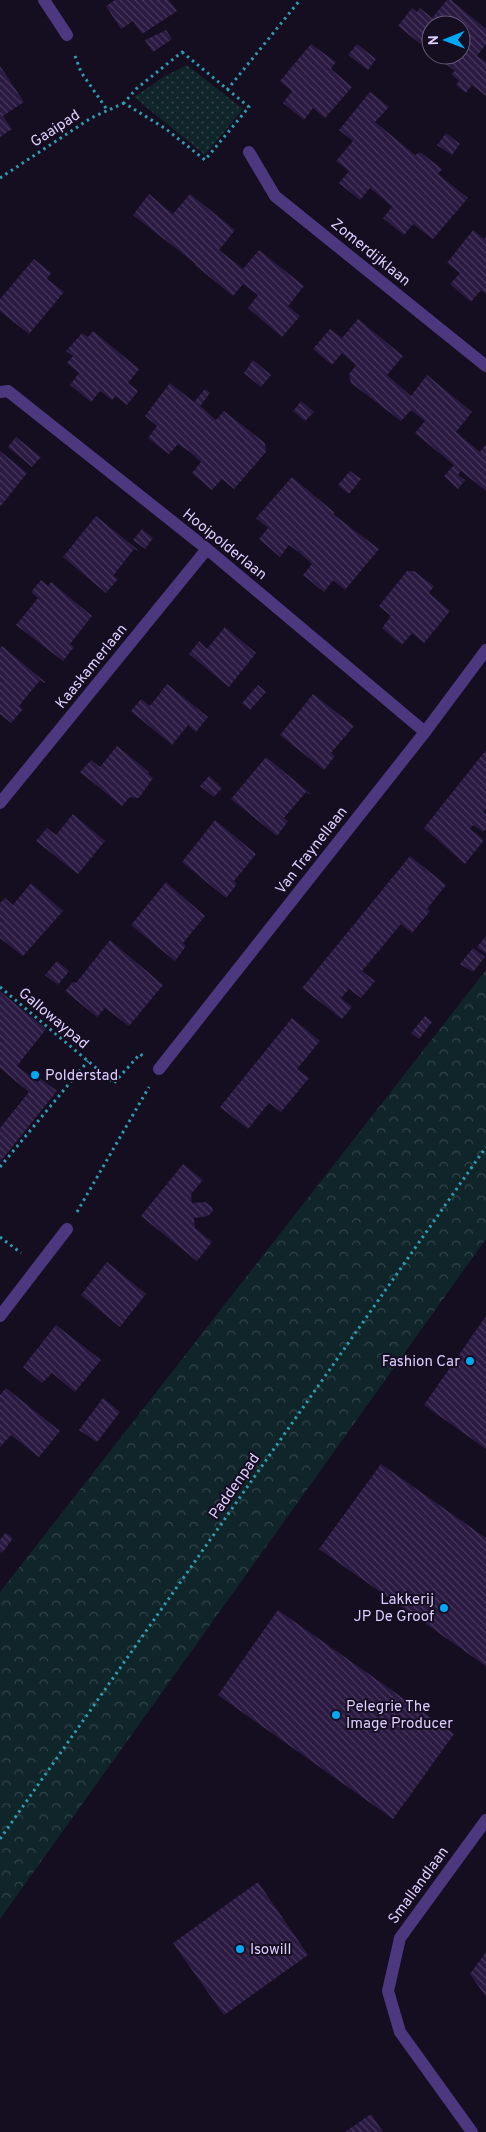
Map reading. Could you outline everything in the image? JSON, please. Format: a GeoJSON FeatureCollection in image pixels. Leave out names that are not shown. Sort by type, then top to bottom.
{"type":"FeatureCollection","features":[{"type":"Feature","properties":{"kind":"street"},"geometry":{"type":"LineString","coordinates":[[44,0],[67,35]]}},
{"type":"Feature","properties":{"kind":"street","name":"Zomerdijklaan"},"geometry":{"type":"LineString","coordinates":[[249,152],[275,196],[486,366]]}},
{"type":"Feature","properties":{"kind":"street","name":"Hooipolderlaan"},"geometry":{"type":"LineString","coordinates":[[0,392],[8,391],[207,549],[425,732]]}},
{"type":"Feature","properties":{"kind":"street","name":"Kaaskamerlaan"},"geometry":{"type":"LineString","coordinates":[[0,803],[207,549]]}},
{"type":"Feature","properties":{"kind":"street","name":"Van Traynellaan"},"geometry":{"type":"LineString","coordinates":[[159,1069],[425,732],[486,650]]}},
{"type":"Feature","properties":{"kind":"street"},"geometry":{"type":"LineString","coordinates":[[0,1316],[67,1230]]}},
{"type":"Feature","properties":{"kind":"street","name":"Smallandlaan"},"geometry":{"type":"LineString","coordinates":[[472,2132],[400,2032],[388,1991],[400,1938],[486,1820]]}},
{"type":"Feature","properties":{"kind":"path"},"geometry":{"type":"LineString","coordinates":[[228,90],[300,0]]}},
{"type":"Feature","properties":{"kind":"path"},"geometry":{"type":"LineString","coordinates":[[67,35],[81,72],[108,110]]}},
{"type":"Feature","properties":{"kind":"path"},"geometry":{"type":"LineString","coordinates":[[182,52],[249,107],[205,160],[166,129],[124,103],[136,89],[182,52]]}},
{"type":"Feature","properties":{"kind":"path","name":"Gaaipad"},"geometry":{"type":"LineString","coordinates":[[0,178],[91,118],[124,103]]}},
{"type":"Feature","properties":{"kind":"path","name":"Gallowaypad"},"geometry":{"type":"LineString","coordinates":[[0,988],[114,1082],[140,1054],[159,1069]]}},
{"type":"Feature","properties":{"kind":"path"},"geometry":{"type":"LineString","coordinates":[[0,1167],[88,1061]]}},
{"type":"Feature","properties":{"kind":"path"},"geometry":{"type":"LineString","coordinates":[[67,1230],[159,1069]]}},
{"type":"Feature","properties":{"kind":"path","name":"Paddenpad"},"geometry":{"type":"LineString","coordinates":[[0,1839],[486,1147]]}},
{"type":"Feature","properties":{"kind":"path"},"geometry":{"type":"LineString","coordinates":[[0,1236],[38,1267]]}},
{"type":"Feature","properties":{"kind":"green space"},"geometry":{"type":"Polygon","coordinates":[[[187,65],[243,109],[205,155],[134,97],[165,76],[187,65]]]}},
{"type":"Feature","properties":{"kind":"green space"},"geometry":{"type":"Polygon","coordinates":[[[486,970],[486,1239],[0,1919],[0,1592],[486,970]]]}},
{"type":"Feature","properties":{"kind":"building"},"geometry":{"type":"Polygon","coordinates":[[[115,0],[169,0],[177,11],[142,34],[133,21],[121,29],[106,6],[115,0]]]}},
{"type":"Feature","properties":{"kind":"building"},"geometry":{"type":"Polygon","coordinates":[[[447,0],[451,0],[469,15],[434,15],[447,0]]]}},
{"type":"Feature","properties":{"kind":"building"},"geometry":{"type":"Polygon","coordinates":[[[412,8],[417,12],[420,8],[428,15],[421,15],[421,44],[398,26],[412,8]]]}},
{"type":"Feature","properties":{"kind":"building"},"geometry":{"type":"Polygon","coordinates":[[[471,17],[486,29],[486,44],[477,56],[486,62],[486,96],[472,85],[466,93],[456,85],[459,81],[451,74],[455,71],[447,65],[471,65],[471,17]]]}},
{"type":"Feature","properties":{"kind":"building"},"geometry":{"type":"Polygon","coordinates":[[[166,30],[172,39],[153,52],[145,40],[166,30]]]}},
{"type":"Feature","properties":{"kind":"building"},"geometry":{"type":"Polygon","coordinates":[[[311,44],[336,62],[331,69],[352,87],[325,118],[313,108],[304,120],[283,103],[292,91],[280,81],[311,44]]]}},
{"type":"Feature","properties":{"kind":"building"},"geometry":{"type":"Polygon","coordinates":[[[357,44],[376,59],[368,70],[348,55],[357,44]]]}},
{"type":"Feature","properties":{"kind":"building"},"geometry":{"type":"Polygon","coordinates":[[[0,66],[24,102],[3,116],[12,129],[0,137],[0,66]]]}},
{"type":"Feature","properties":{"kind":"building"},"geometry":{"type":"Polygon","coordinates":[[[370,92],[389,107],[375,122],[415,155],[420,152],[442,169],[438,174],[468,198],[433,239],[413,224],[404,235],[383,218],[392,207],[370,188],[360,200],[339,183],[349,171],[336,161],[353,141],[339,130],[370,92]]]}},
{"type":"Feature","properties":{"kind":"building"},"geometry":{"type":"Polygon","coordinates":[[[446,133],[460,144],[452,155],[437,145],[446,133]]]}},
{"type":"Feature","properties":{"kind":"building"},"geometry":{"type":"Polygon","coordinates":[[[149,194],[173,214],[190,194],[235,230],[219,250],[243,269],[259,250],[304,286],[288,306],[300,316],[282,337],[248,308],[258,295],[243,284],[233,296],[196,264],[133,215],[149,194]]]}},
{"type":"Feature","properties":{"kind":"building"},"geometry":{"type":"Polygon","coordinates":[[[473,230],[484,239],[486,237],[486,294],[481,290],[471,302],[450,284],[460,273],[447,263],[473,230]]]}},
{"type":"Feature","properties":{"kind":"building"},"geometry":{"type":"Polygon","coordinates":[[[34,259],[51,273],[47,279],[64,292],[29,334],[0,311],[0,299],[34,259]]]}},
{"type":"Feature","properties":{"kind":"building"},"geometry":{"type":"Polygon","coordinates":[[[358,319],[403,356],[387,375],[411,396],[427,375],[472,412],[456,432],[480,452],[486,444],[486,491],[461,471],[458,475],[465,480],[458,489],[444,476],[454,465],[415,433],[425,421],[411,410],[401,421],[351,383],[349,374],[356,365],[342,353],[332,365],[313,349],[330,329],[342,338],[358,319]]]}},
{"type":"Feature","properties":{"kind":"building"},"geometry":{"type":"Polygon","coordinates":[[[93,331],[139,369],[128,383],[138,391],[127,405],[116,396],[112,400],[100,391],[91,402],[70,385],[79,373],[67,363],[73,356],[66,351],[82,333],[88,337],[93,331]]]}},
{"type":"Feature","properties":{"kind":"building"},"geometry":{"type":"Polygon","coordinates":[[[253,360],[271,375],[261,387],[244,373],[253,360]]]}},
{"type":"Feature","properties":{"kind":"building"},"geometry":{"type":"Polygon","coordinates":[[[170,383],[194,402],[205,389],[210,393],[200,406],[216,420],[224,411],[265,443],[266,452],[234,489],[222,479],[212,490],[192,473],[201,462],[190,452],[178,444],[169,454],[148,438],[157,426],[145,416],[170,383]]]}},
{"type":"Feature","properties":{"kind":"building"},"geometry":{"type":"Polygon","coordinates":[[[301,401],[314,412],[305,421],[293,411],[301,401]]]}},
{"type":"Feature","properties":{"kind":"building"},"geometry":{"type":"Polygon","coordinates":[[[16,437],[41,457],[32,467],[8,447],[16,437]]]}},
{"type":"Feature","properties":{"kind":"building"},"geometry":{"type":"Polygon","coordinates":[[[0,451],[27,473],[0,507],[0,451]]]}},
{"type":"Feature","properties":{"kind":"building"},"geometry":{"type":"Polygon","coordinates":[[[350,471],[361,479],[349,494],[338,485],[350,471]]]}},
{"type":"Feature","properties":{"kind":"building"},"geometry":{"type":"Polygon","coordinates":[[[292,477],[335,513],[333,514],[379,549],[345,590],[333,580],[324,592],[303,575],[312,564],[301,554],[289,545],[280,557],[259,539],[268,528],[256,518],[292,477]]]}},
{"type":"Feature","properties":{"kind":"building"},"geometry":{"type":"Polygon","coordinates":[[[96,516],[139,551],[134,549],[113,576],[118,579],[106,593],[63,557],[96,516]]]}},
{"type":"Feature","properties":{"kind":"building"},"geometry":{"type":"Polygon","coordinates":[[[142,529],[153,538],[145,549],[133,540],[142,529]]]}},
{"type":"Feature","properties":{"kind":"building"},"geometry":{"type":"Polygon","coordinates":[[[407,571],[414,571],[434,586],[429,593],[450,611],[424,643],[412,633],[402,645],[382,628],[391,616],[379,606],[407,571]]]}},
{"type":"Feature","properties":{"kind":"building"},"geometry":{"type":"Polygon","coordinates":[[[41,580],[48,586],[51,582],[92,616],[70,644],[74,647],[63,661],[16,625],[38,598],[31,592],[41,580]]]}},
{"type":"Feature","properties":{"kind":"building"},"geometry":{"type":"Polygon","coordinates":[[[225,627],[256,653],[229,687],[189,654],[199,641],[207,649],[225,627]]]}},
{"type":"Feature","properties":{"kind":"building"},"geometry":{"type":"Polygon","coordinates":[[[2,646],[45,682],[40,680],[19,706],[23,709],[11,723],[0,714],[0,648],[2,646]]]}},
{"type":"Feature","properties":{"kind":"building"},"geometry":{"type":"Polygon","coordinates":[[[167,684],[208,717],[196,732],[188,725],[172,745],[131,711],[141,699],[150,706],[167,684]]]}},
{"type":"Feature","properties":{"kind":"building"},"geometry":{"type":"Polygon","coordinates":[[[258,685],[266,692],[250,710],[242,703],[258,685]]]}},
{"type":"Feature","properties":{"kind":"building"},"geometry":{"type":"Polygon","coordinates":[[[313,694],[354,726],[331,753],[335,756],[324,770],[280,735],[313,694]]]}},
{"type":"Feature","properties":{"kind":"building"},"geometry":{"type":"Polygon","coordinates":[[[117,746],[149,772],[148,774],[153,778],[139,798],[130,797],[122,806],[80,772],[91,760],[100,767],[117,746]]]}},
{"type":"Feature","properties":{"kind":"building"},"geometry":{"type":"Polygon","coordinates":[[[486,750],[486,809],[483,812],[486,814],[486,829],[483,832],[473,825],[470,829],[484,840],[465,864],[424,828],[486,750]]]}},
{"type":"Feature","properties":{"kind":"building"},"geometry":{"type":"Polygon","coordinates":[[[266,757],[311,794],[306,792],[284,818],[288,821],[277,836],[231,799],[266,757]]]}},
{"type":"Feature","properties":{"kind":"building"},"geometry":{"type":"Polygon","coordinates":[[[209,776],[222,788],[214,797],[200,786],[209,776]]]}},
{"type":"Feature","properties":{"kind":"building"},"geometry":{"type":"Polygon","coordinates":[[[73,814],[105,841],[78,874],[36,841],[47,828],[56,835],[73,814]]]}},
{"type":"Feature","properties":{"kind":"building"},"geometry":{"type":"Polygon","coordinates":[[[215,820],[256,854],[234,881],[237,884],[226,898],[182,862],[215,820]]]}},
{"type":"Feature","properties":{"kind":"building"},"geometry":{"type":"Polygon","coordinates":[[[410,856],[446,885],[427,909],[430,911],[412,933],[401,924],[362,971],[375,981],[361,998],[349,989],[341,998],[352,1007],[342,1019],[302,988],[410,856]]]}},
{"type":"Feature","properties":{"kind":"building"},"geometry":{"type":"Polygon","coordinates":[[[166,882],[205,916],[183,943],[186,946],[175,961],[131,925],[166,882]]]}},
{"type":"Feature","properties":{"kind":"building"},"geometry":{"type":"Polygon","coordinates":[[[31,883],[63,911],[23,956],[0,938],[0,903],[5,898],[13,905],[31,883]]]}},
{"type":"Feature","properties":{"kind":"building"},"geometry":{"type":"Polygon","coordinates":[[[486,936],[486,954],[477,947],[486,936]]]}},
{"type":"Feature","properties":{"kind":"building"},"geometry":{"type":"Polygon","coordinates":[[[110,940],[163,985],[129,1026],[105,1008],[97,1017],[65,991],[73,982],[76,983],[110,940]]]}},
{"type":"Feature","properties":{"kind":"building"},"geometry":{"type":"Polygon","coordinates":[[[473,948],[485,957],[473,972],[460,964],[473,948]]]}},
{"type":"Feature","properties":{"kind":"building"},"geometry":{"type":"Polygon","coordinates":[[[57,961],[69,971],[58,985],[45,975],[57,961]]]}},
{"type":"Feature","properties":{"kind":"building"},"geometry":{"type":"Polygon","coordinates":[[[0,991],[46,1029],[17,1066],[38,1082],[41,1079],[57,1091],[0,1162],[0,1128],[29,1092],[0,1068],[0,991]]]}},
{"type":"Feature","properties":{"kind":"building"},"geometry":{"type":"Polygon","coordinates":[[[425,1016],[432,1022],[419,1039],[411,1033],[425,1016]]]}},
{"type":"Feature","properties":{"kind":"building"},"geometry":{"type":"Polygon","coordinates":[[[292,1018],[320,1041],[297,1069],[309,1078],[281,1112],[269,1103],[248,1129],[220,1107],[292,1018]]]}},
{"type":"Feature","properties":{"kind":"building"},"geometry":{"type":"Polygon","coordinates":[[[183,1164],[203,1180],[191,1194],[192,1203],[205,1202],[212,1207],[213,1211],[208,1216],[194,1218],[195,1228],[212,1242],[197,1261],[141,1216],[183,1164]]]}},
{"type":"Feature","properties":{"kind":"building"},"geometry":{"type":"Polygon","coordinates":[[[107,1262],[146,1294],[120,1327],[81,1295],[107,1262]]]}},
{"type":"Feature","properties":{"kind":"building","name":"Fashion Car"},"geometry":{"type":"Polygon","coordinates":[[[486,1316],[486,1449],[424,1405],[486,1316]]]}},
{"type":"Feature","properties":{"kind":"building"},"geometry":{"type":"Polygon","coordinates":[[[56,1325],[101,1360],[75,1392],[52,1373],[42,1383],[23,1367],[56,1325]]]}},
{"type":"Feature","properties":{"kind":"building"},"geometry":{"type":"Polygon","coordinates":[[[6,1388],[60,1431],[39,1457],[11,1435],[0,1447],[0,1395],[6,1388]]]}},
{"type":"Feature","properties":{"kind":"building"},"geometry":{"type":"Polygon","coordinates":[[[103,1398],[120,1412],[97,1442],[79,1430],[103,1398]]]}},
{"type":"Feature","properties":{"kind":"building","name":"Lakkerij JP De Groof"},"geometry":{"type":"Polygon","coordinates":[[[381,1464],[486,1538],[486,1666],[319,1549],[381,1464]]]}},
{"type":"Feature","properties":{"kind":"building"},"geometry":{"type":"Polygon","coordinates":[[[5,1533],[13,1538],[2,1553],[0,1551],[0,1540],[5,1533]]]}},
{"type":"Feature","properties":{"kind":"building","name":"Pelegrie The Image Producer"},"geometry":{"type":"Polygon","coordinates":[[[278,1610],[454,1734],[393,1819],[218,1695],[278,1610]]]}},
{"type":"Feature","properties":{"kind":"building","name":"Isowill"},"geometry":{"type":"Polygon","coordinates":[[[258,1882],[308,1955],[224,2015],[173,1943],[258,1882]]]}},
{"type":"Feature","properties":{"kind":"building"},"geometry":{"type":"Polygon","coordinates":[[[486,1952],[486,1997],[470,1974],[486,1952]]]}},
{"type":"Feature","properties":{"kind":"building"},"geometry":{"type":"Polygon","coordinates":[[[371,2114],[383,2132],[345,2132],[371,2114]]]}},
{"type":"Feature","properties":{"kind":"place","name":"Polderstad"},"geometry":{"type":"Point","coordinates":[35,1075]}},
{"type":"Feature","properties":{"kind":"place","name":"Fashion Car"},"geometry":{"type":"Point","coordinates":[470,1361]}},
{"type":"Feature","properties":{"kind":"place","name":"Lakkerij JP De Groof"},"geometry":{"type":"Point","coordinates":[444,1608]}},
{"type":"Feature","properties":{"kind":"place","name":"Pelegrie The Image Producer"},"geometry":{"type":"Point","coordinates":[336,1715]}},
{"type":"Feature","properties":{"kind":"place","name":"Isowill"},"geometry":{"type":"Point","coordinates":[240,1949]}}]}
